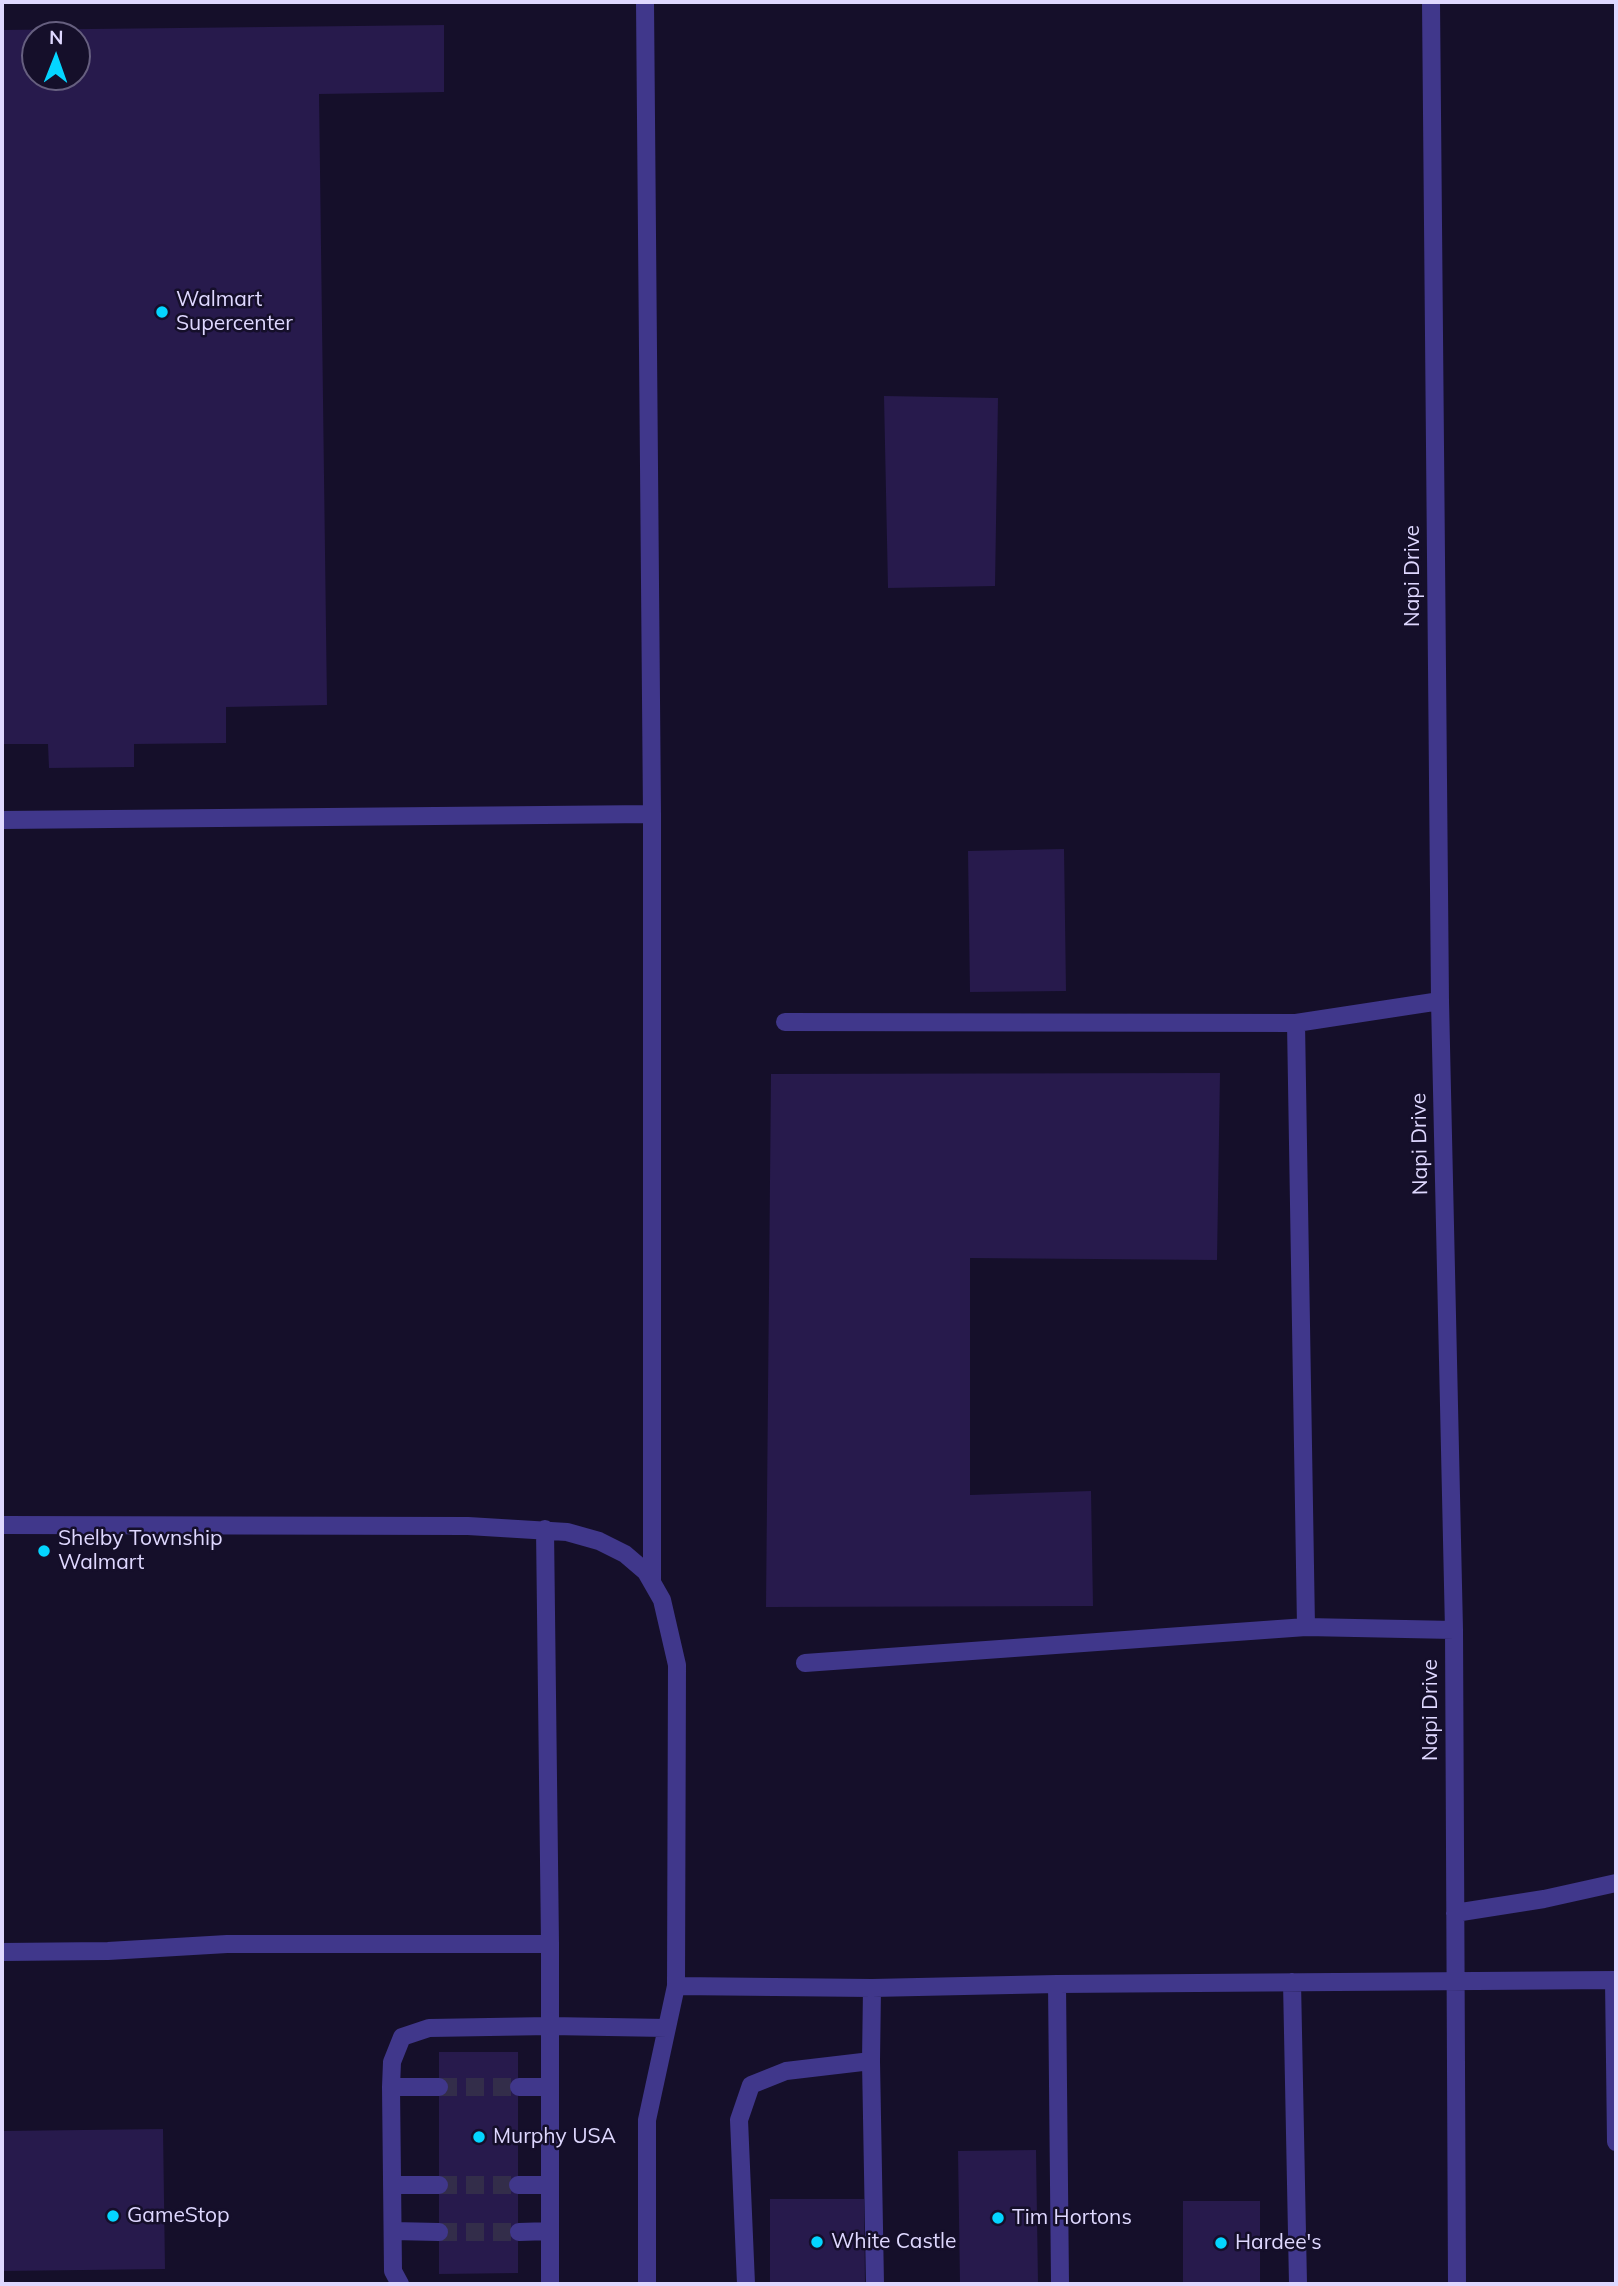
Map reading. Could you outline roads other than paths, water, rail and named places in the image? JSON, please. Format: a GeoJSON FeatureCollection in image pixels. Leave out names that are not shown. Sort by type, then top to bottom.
{"type":"FeatureCollection","features":[{"type":"Feature","properties":{"kind":"street"},"geometry":{"type":"LineString","coordinates":[[645,2],[652,814],[652,1583]]}},
{"type":"Feature","properties":{"kind":"street","name":"Napi Drive"},"geometry":{"type":"LineString","coordinates":[[1431,2],[1440,1001],[1454,1630],[1457,2284]]}},
{"type":"Feature","properties":{"kind":"street"},"geometry":{"type":"LineString","coordinates":[[2,820],[652,814]]}},
{"type":"Feature","properties":{"kind":"street"},"geometry":{"type":"LineString","coordinates":[[785,1022],[1296,1023],[1440,1001]]}},
{"type":"Feature","properties":{"kind":"street"},"geometry":{"type":"LineString","coordinates":[[1296,1023],[1306,1627]]}},
{"type":"Feature","properties":{"kind":"street"},"geometry":{"type":"LineString","coordinates":[[2,1525],[468,1526],[545,1529],[567,1531],[599,1541],[625,1553],[646,1572],[662,1600],[677,1665],[676,1986],[647,2120],[648,2284]]}},
{"type":"Feature","properties":{"kind":"street"},"geometry":{"type":"LineString","coordinates":[[545,1529],[550,1944],[550,2284]]}},
{"type":"Feature","properties":{"kind":"street"},"geometry":{"type":"LineString","coordinates":[[805,1663],[1306,1627],[1454,1630]]}},
{"type":"Feature","properties":{"kind":"street"},"geometry":{"type":"LineString","coordinates":[[1455,1913],[1544,1899],[1616,1883]]}},
{"type":"Feature","properties":{"kind":"street"},"geometry":{"type":"LineString","coordinates":[[2,1952],[108,1951],[227,1944],[550,1944]]}},
{"type":"Feature","properties":{"kind":"street"},"geometry":{"type":"LineString","coordinates":[[676,1986],[872,1988],[1615,1980],[1616,2142]]}},
{"type":"Feature","properties":{"kind":"street"},"geometry":{"type":"LineString","coordinates":[[1293,1982],[1298,2284]]}},
{"type":"Feature","properties":{"kind":"street"},"geometry":{"type":"LineString","coordinates":[[1057,1984],[1060,2284]]}},
{"type":"Feature","properties":{"kind":"street"},"geometry":{"type":"LineString","coordinates":[[872,1988],[876,2284]]}},
{"type":"Feature","properties":{"kind":"street"},"geometry":{"type":"LineString","coordinates":[[400,2284],[393,2271],[391,2087],[392,2062],[401,2036],[429,2028],[667,2028]]}},
{"type":"Feature","properties":{"kind":"street"},"geometry":{"type":"LineString","coordinates":[[746,2284],[739,2120],[751,2085],[786,2071],[871,2061]]}},
{"type":"Feature","properties":{"kind":"street"},"geometry":{"type":"LineString","coordinates":[[391,2087],[439,2087]]}},
{"type":"Feature","properties":{"kind":"street"},"geometry":{"type":"LineString","coordinates":[[519,2087],[550,2087]]}},
{"type":"Feature","properties":{"kind":"street"},"geometry":{"type":"LineString","coordinates":[[393,2185],[439,2185]]}},
{"type":"Feature","properties":{"kind":"street"},"geometry":{"type":"LineString","coordinates":[[518,2185],[550,2185]]}},
{"type":"Feature","properties":{"kind":"street"},"geometry":{"type":"LineString","coordinates":[[393,2231],[439,2232]]}},
{"type":"Feature","properties":{"kind":"street"},"geometry":{"type":"LineString","coordinates":[[519,2232],[550,2231]]}},
{"type":"Feature","properties":{"kind":"tunnel"},"geometry":{"type":"LineString","coordinates":[[439,2087],[519,2087]]}},
{"type":"Feature","properties":{"kind":"tunnel"},"geometry":{"type":"LineString","coordinates":[[439,2185],[518,2185]]}},
{"type":"Feature","properties":{"kind":"tunnel"},"geometry":{"type":"LineString","coordinates":[[439,2232],[519,2232]]}},
{"type":"Feature","properties":{"kind":"place","name":"Walmart Supercenter"},"geometry":{"type":"Point","coordinates":[162,312]}},
{"type":"Feature","properties":{"kind":"place","name":"Shelby Township Walmart"},"geometry":{"type":"Point","coordinates":[44,1551]}},
{"type":"Feature","properties":{"kind":"place","name":"Murphy USA"},"geometry":{"type":"Point","coordinates":[479,2137]}},
{"type":"Feature","properties":{"kind":"place","name":"GameStop"},"geometry":{"type":"Point","coordinates":[113,2216]}},
{"type":"Feature","properties":{"kind":"place","name":"Tim Hortons"},"geometry":{"type":"Point","coordinates":[998,2218]}},
{"type":"Feature","properties":{"kind":"place","name":"White Castle"},"geometry":{"type":"Point","coordinates":[817,2242]}},
{"type":"Feature","properties":{"kind":"place","name":"Hardee's"},"geometry":{"type":"Point","coordinates":[1221,2243]}}]}
